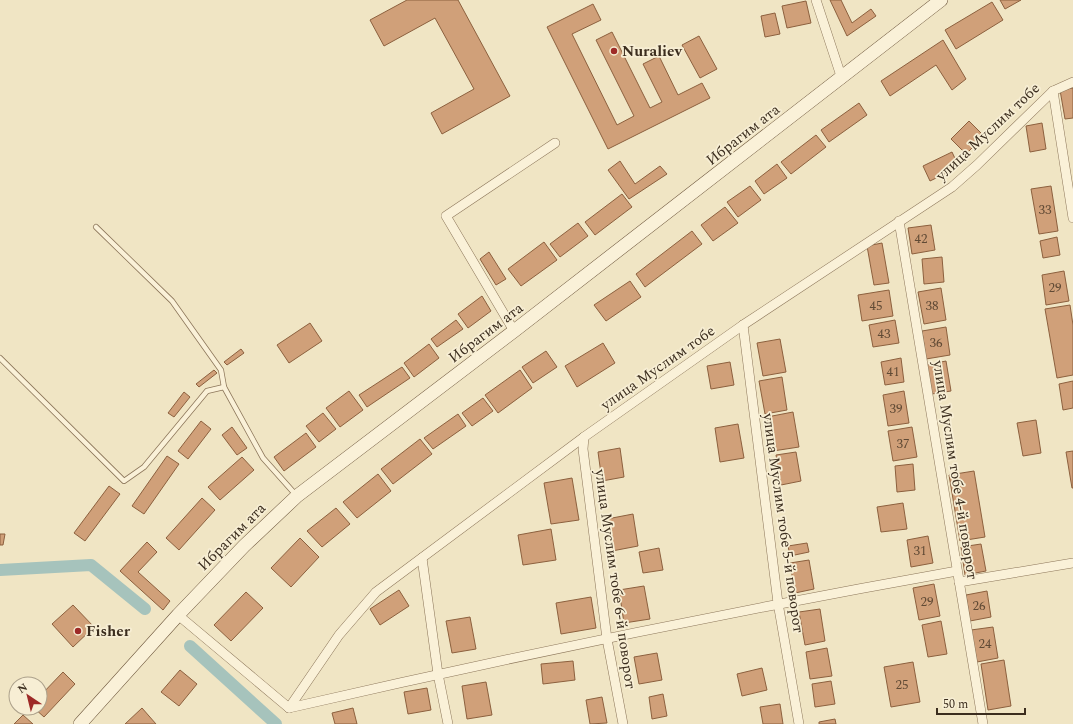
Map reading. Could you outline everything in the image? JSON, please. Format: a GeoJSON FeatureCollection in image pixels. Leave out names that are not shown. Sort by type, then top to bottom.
{"type":"FeatureCollection","features":[{"type":"Feature","properties":{"kind":"street"},"geometry":{"type":"LineString","coordinates":[[816,0],[842,79]]}},
{"type":"Feature","properties":{"kind":"street","name":"Ибрагим ата"},"geometry":{"type":"LineString","coordinates":[[80,724],[178,615],[244,546],[297,496],[842,79],[941,0]]}},
{"type":"Feature","properties":{"kind":"street","name":"улица Муслим тобе"},"geometry":{"type":"LineString","coordinates":[[289,708],[339,635],[376,592],[584,437],[743,325],[957,183],[1053,92],[1073,82]]}},
{"type":"Feature","properties":{"kind":"street"},"geometry":{"type":"LineString","coordinates":[[1053,92],[1073,218]]}},
{"type":"Feature","properties":{"kind":"street"},"geometry":{"type":"LineString","coordinates":[[514,331],[446,216],[555,143]]}},
{"type":"Feature","properties":{"kind":"street","name":"улица Муслим тобе 4-й поворот"},"geometry":{"type":"LineString","coordinates":[[899,221],[983,724]]}},
{"type":"Feature","properties":{"kind":"street","name":"улица Муслим тобе 5-й поворот"},"geometry":{"type":"LineString","coordinates":[[743,325],[778,603],[799,724]]}},
{"type":"Feature","properties":{"kind":"street","name":"улица Муслим тобе 6-й поворот"},"geometry":{"type":"LineString","coordinates":[[584,437],[583,449],[607,638],[623,724]]}},
{"type":"Feature","properties":{"kind":"street"},"geometry":{"type":"LineString","coordinates":[[422,558],[438,674],[448,724]]}},
{"type":"Feature","properties":{"kind":"street"},"geometry":{"type":"LineString","coordinates":[[959,582],[1073,563]]}},
{"type":"Feature","properties":{"kind":"street"},"geometry":{"type":"LineString","coordinates":[[178,615],[289,708],[607,638],[778,603],[957,571]]}},
{"type":"Feature","properties":{"kind":"lane"},"geometry":{"type":"LineString","coordinates":[[96,227],[172,301],[221,370],[224,387],[263,458],[297,496]]}},
{"type":"Feature","properties":{"kind":"lane"},"geometry":{"type":"LineString","coordinates":[[0,358],[124,481],[144,467],[207,391],[224,387]]}},
{"type":"Feature","properties":{"kind":"building"},"geometry":{"type":"Polygon","coordinates":[[[407,0],[458,0],[510,96],[442,134],[431,113],[474,89],[435,18],[384,46],[370,20],[407,0]]]}},
{"type":"Feature","properties":{"kind":"building"},"geometry":{"type":"Polygon","coordinates":[[[830,0],[841,0],[852,23],[871,9],[876,16],[847,36],[830,0]]]}},
{"type":"Feature","properties":{"kind":"building"},"geometry":{"type":"Polygon","coordinates":[[[1000,0],[1021,0],[1005,9],[1000,0]]]}},
{"type":"Feature","properties":{"kind":"building"},"geometry":{"type":"Polygon","coordinates":[[[806,1],[811,23],[787,28],[782,6],[806,1]]]}},
{"type":"Feature","properties":{"kind":"building"},"geometry":{"type":"Polygon","coordinates":[[[992,2],[1003,20],[956,49],[945,30],[992,2]]]}},
{"type":"Feature","properties":{"kind":"building"},"geometry":{"type":"Polygon","coordinates":[[[593,4],[601,20],[572,34],[617,125],[634,116],[596,40],[612,32],[650,108],[662,102],[643,64],[659,56],[678,95],[702,83],[710,98],[608,149],[547,27],[593,4]]]}},
{"type":"Feature","properties":{"kind":"building"},"geometry":{"type":"Polygon","coordinates":[[[775,13],[780,34],[765,37],[761,16],[775,13]]]}},
{"type":"Feature","properties":{"kind":"building"},"geometry":{"type":"Polygon","coordinates":[[[699,36],[717,69],[700,78],[682,45],[699,36]]]}},
{"type":"Feature","properties":{"kind":"building"},"geometry":{"type":"Polygon","coordinates":[[[943,40],[966,79],[952,90],[936,65],[890,96],[881,81],[943,40]]]}},
{"type":"Feature","properties":{"kind":"building"},"geometry":{"type":"Polygon","coordinates":[[[1073,88],[1073,118],[1065,119],[1060,90],[1073,88]]]}},
{"type":"Feature","properties":{"kind":"building"},"geometry":{"type":"Polygon","coordinates":[[[859,103],[867,115],[829,142],[821,130],[859,103]]]}},
{"type":"Feature","properties":{"kind":"building"},"geometry":{"type":"Polygon","coordinates":[[[969,121],[984,136],[966,154],[951,139],[969,121]]]}},
{"type":"Feature","properties":{"kind":"building"},"geometry":{"type":"Polygon","coordinates":[[[1042,123],[1046,149],[1030,152],[1026,126],[1042,123]]]}},
{"type":"Feature","properties":{"kind":"building"},"geometry":{"type":"Polygon","coordinates":[[[816,135],[826,147],[791,174],[781,162],[816,135]]]}},
{"type":"Feature","properties":{"kind":"building"},"geometry":{"type":"Polygon","coordinates":[[[952,152],[959,167],[930,181],[923,166],[952,152]]]}},
{"type":"Feature","properties":{"kind":"building"},"geometry":{"type":"Polygon","coordinates":[[[620,161],[635,184],[660,166],[667,174],[629,199],[608,170],[620,161]]]}},
{"type":"Feature","properties":{"kind":"building"},"geometry":{"type":"Polygon","coordinates":[[[777,164],[787,178],[764,194],[755,181],[777,164]]]}},
{"type":"Feature","properties":{"kind":"building"},"geometry":{"type":"Polygon","coordinates":[[[750,186],[761,200],[738,217],[727,202],[750,186]]]}},
{"type":"Feature","properties":{"kind":"building"},"geometry":{"type":"Polygon","coordinates":[[[1051,186],[1058,231],[1039,234],[1031,189],[1051,186]]]}},
{"type":"Feature","properties":{"kind":"building"},"geometry":{"type":"Polygon","coordinates":[[[622,194],[632,207],[595,235],[585,222],[622,194]]]}},
{"type":"Feature","properties":{"kind":"building"},"geometry":{"type":"Polygon","coordinates":[[[725,207],[738,223],[713,241],[701,225],[725,207]]]}},
{"type":"Feature","properties":{"kind":"building"},"geometry":{"type":"Polygon","coordinates":[[[578,223],[588,236],[560,257],[550,244],[578,223]]]}},
{"type":"Feature","properties":{"kind":"building"},"geometry":{"type":"Polygon","coordinates":[[[931,225],[935,250],[912,254],[908,228],[931,225]]]}},
{"type":"Feature","properties":{"kind":"building"},"geometry":{"type":"Polygon","coordinates":[[[692,231],[702,244],[645,287],[636,274],[692,231]]]}},
{"type":"Feature","properties":{"kind":"building"},"geometry":{"type":"Polygon","coordinates":[[[1057,237],[1060,255],[1043,258],[1040,241],[1057,237]]]}},
{"type":"Feature","properties":{"kind":"building"},"geometry":{"type":"Polygon","coordinates":[[[544,242],[557,260],[521,286],[508,269],[544,242]]]}},
{"type":"Feature","properties":{"kind":"building"},"geometry":{"type":"Polygon","coordinates":[[[882,243],[889,283],[874,285],[867,246],[882,243]]]}},
{"type":"Feature","properties":{"kind":"building"},"geometry":{"type":"Polygon","coordinates":[[[489,252],[506,279],[496,285],[480,259],[489,252]]]}},
{"type":"Feature","properties":{"kind":"building"},"geometry":{"type":"Polygon","coordinates":[[[942,257],[944,282],[924,284],[922,259],[942,257]]]}},
{"type":"Feature","properties":{"kind":"building"},"geometry":{"type":"Polygon","coordinates":[[[1064,271],[1069,301],[1046,305],[1042,275],[1064,271]]]}},
{"type":"Feature","properties":{"kind":"building"},"geometry":{"type":"Polygon","coordinates":[[[630,281],[641,297],[606,321],[594,305],[630,281]]]}},
{"type":"Feature","properties":{"kind":"building"},"geometry":{"type":"Polygon","coordinates":[[[941,288],[946,320],[924,324],[918,292],[941,288]]]}},
{"type":"Feature","properties":{"kind":"building"},"geometry":{"type":"Polygon","coordinates":[[[889,290],[893,316],[862,321],[858,295],[889,290]]]}},
{"type":"Feature","properties":{"kind":"building"},"geometry":{"type":"Polygon","coordinates":[[[482,296],[491,311],[468,328],[458,314],[482,296]]]}},
{"type":"Feature","properties":{"kind":"building"},"geometry":{"type":"Polygon","coordinates":[[[1070,305],[1073,325],[1073,375],[1057,378],[1045,309],[1070,305]]]}},
{"type":"Feature","properties":{"kind":"building"},"geometry":{"type":"Polygon","coordinates":[[[456,320],[463,329],[437,347],[431,339],[456,320]]]}},
{"type":"Feature","properties":{"kind":"building"},"geometry":{"type":"Polygon","coordinates":[[[895,320],[899,343],[873,347],[869,325],[895,320]]]}},
{"type":"Feature","properties":{"kind":"building"},"geometry":{"type":"Polygon","coordinates":[[[310,323],[322,341],[289,363],[277,345],[310,323]]]}},
{"type":"Feature","properties":{"kind":"building"},"geometry":{"type":"Polygon","coordinates":[[[946,327],[950,355],[926,359],[922,331],[946,327]]]}},
{"type":"Feature","properties":{"kind":"building"},"geometry":{"type":"Polygon","coordinates":[[[780,339],[786,372],[763,376],[757,343],[780,339]]]}},
{"type":"Feature","properties":{"kind":"building"},"geometry":{"type":"Polygon","coordinates":[[[603,343],[615,363],[577,387],[565,366],[603,343]]]}},
{"type":"Feature","properties":{"kind":"building"},"geometry":{"type":"Polygon","coordinates":[[[429,344],[439,358],[414,377],[404,363],[429,344]]]}},
{"type":"Feature","properties":{"kind":"building"},"geometry":{"type":"Polygon","coordinates":[[[241,349],[244,353],[227,365],[224,362],[241,349]]]}},
{"type":"Feature","properties":{"kind":"building"},"geometry":{"type":"Polygon","coordinates":[[[546,351],[557,367],[533,383],[522,367],[546,351]]]}},
{"type":"Feature","properties":{"kind":"building"},"geometry":{"type":"Polygon","coordinates":[[[901,358],[904,382],[885,385],[881,362],[901,358]]]}},
{"type":"Feature","properties":{"kind":"building"},"geometry":{"type":"Polygon","coordinates":[[[946,361],[951,391],[932,394],[927,365],[946,361]]]}},
{"type":"Feature","properties":{"kind":"building"},"geometry":{"type":"Polygon","coordinates":[[[730,362],[734,385],[711,389],[707,366],[730,362]]]}},
{"type":"Feature","properties":{"kind":"building"},"geometry":{"type":"Polygon","coordinates":[[[402,367],[410,378],[367,407],[359,395],[402,367]]]}},
{"type":"Feature","properties":{"kind":"building"},"geometry":{"type":"Polygon","coordinates":[[[214,370],[217,373],[199,387],[196,384],[214,370]]]}},
{"type":"Feature","properties":{"kind":"building"},"geometry":{"type":"Polygon","coordinates":[[[520,370],[532,388],[498,413],[485,395],[520,370]]]}},
{"type":"Feature","properties":{"kind":"building"},"geometry":{"type":"Polygon","coordinates":[[[782,377],[787,410],[765,414],[759,381],[782,377]]]}},
{"type":"Feature","properties":{"kind":"building"},"geometry":{"type":"Polygon","coordinates":[[[1073,381],[1073,408],[1063,410],[1059,384],[1073,381]]]}},
{"type":"Feature","properties":{"kind":"building"},"geometry":{"type":"Polygon","coordinates":[[[349,391],[363,410],[340,427],[326,408],[349,391]]]}},
{"type":"Feature","properties":{"kind":"building"},"geometry":{"type":"Polygon","coordinates":[[[904,391],[909,423],[888,426],[883,395],[904,391]]]}},
{"type":"Feature","properties":{"kind":"building"},"geometry":{"type":"Polygon","coordinates":[[[184,392],[190,397],[174,417],[168,413],[184,392]]]}},
{"type":"Feature","properties":{"kind":"building"},"geometry":{"type":"Polygon","coordinates":[[[483,398],[493,411],[472,426],[462,413],[483,398]]]}},
{"type":"Feature","properties":{"kind":"building"},"geometry":{"type":"Polygon","coordinates":[[[793,412],[799,447],[773,451],[767,417],[793,412]]]}},
{"type":"Feature","properties":{"kind":"building"},"geometry":{"type":"Polygon","coordinates":[[[323,413],[336,429],[319,442],[306,426],[323,413]]]}},
{"type":"Feature","properties":{"kind":"building"},"geometry":{"type":"Polygon","coordinates":[[[458,414],[466,426],[433,449],[424,438],[458,414]]]}},
{"type":"Feature","properties":{"kind":"building"},"geometry":{"type":"Polygon","coordinates":[[[1036,420],[1041,453],[1023,456],[1017,423],[1036,420]]]}},
{"type":"Feature","properties":{"kind":"building"},"geometry":{"type":"Polygon","coordinates":[[[201,421],[211,429],[188,459],[178,451],[201,421]]]}},
{"type":"Feature","properties":{"kind":"building"},"geometry":{"type":"Polygon","coordinates":[[[738,424],[744,458],[720,462],[715,428],[738,424]]]}},
{"type":"Feature","properties":{"kind":"building"},"geometry":{"type":"Polygon","coordinates":[[[232,427],[247,448],[237,455],[222,435],[232,427]]]}},
{"type":"Feature","properties":{"kind":"building"},"geometry":{"type":"Polygon","coordinates":[[[912,427],[917,457],[893,461],[888,431],[912,427]]]}},
{"type":"Feature","properties":{"kind":"building"},"geometry":{"type":"Polygon","coordinates":[[[306,433],[316,447],[284,471],[274,457],[306,433]]]}},
{"type":"Feature","properties":{"kind":"building"},"geometry":{"type":"Polygon","coordinates":[[[420,439],[432,454],[393,484],[381,469],[420,439]]]}},
{"type":"Feature","properties":{"kind":"building"},"geometry":{"type":"Polygon","coordinates":[[[620,448],[624,477],[602,481],[598,452],[620,448]]]}},
{"type":"Feature","properties":{"kind":"building"},"geometry":{"type":"Polygon","coordinates":[[[1073,451],[1073,488],[1072,488],[1066,452],[1073,451]]]}},
{"type":"Feature","properties":{"kind":"building"},"geometry":{"type":"Polygon","coordinates":[[[796,452],[801,481],[781,485],[776,455],[796,452]]]}},
{"type":"Feature","properties":{"kind":"building"},"geometry":{"type":"Polygon","coordinates":[[[167,456],[179,464],[144,514],[132,506],[167,456]]]}},
{"type":"Feature","properties":{"kind":"building"},"geometry":{"type":"Polygon","coordinates":[[[242,457],[254,470],[220,500],[208,487],[242,457]]]}},
{"type":"Feature","properties":{"kind":"building"},"geometry":{"type":"Polygon","coordinates":[[[913,464],[915,490],[897,492],[895,466],[913,464]]]}},
{"type":"Feature","properties":{"kind":"building"},"geometry":{"type":"Polygon","coordinates":[[[974,471],[985,537],[960,541],[949,475],[974,471]]]}},
{"type":"Feature","properties":{"kind":"building"},"geometry":{"type":"Polygon","coordinates":[[[378,474],[391,491],[357,518],[343,502],[378,474]]]}},
{"type":"Feature","properties":{"kind":"building"},"geometry":{"type":"Polygon","coordinates":[[[572,478],[579,520],[551,524],[544,483],[572,478]]]}},
{"type":"Feature","properties":{"kind":"building"},"geometry":{"type":"Polygon","coordinates":[[[109,486],[120,494],[85,541],[74,533],[109,486]]]}},
{"type":"Feature","properties":{"kind":"building"},"geometry":{"type":"Polygon","coordinates":[[[202,498],[215,510],[179,550],[166,538],[202,498]]]}},
{"type":"Feature","properties":{"kind":"building"},"geometry":{"type":"Polygon","coordinates":[[[903,503],[907,529],[881,532],[877,507],[903,503]]]}},
{"type":"Feature","properties":{"kind":"building"},"geometry":{"type":"Polygon","coordinates":[[[336,508],[350,524],[322,547],[307,531],[336,508]]]}},
{"type":"Feature","properties":{"kind":"building"},"geometry":{"type":"Polygon","coordinates":[[[633,514],[638,546],[612,551],[607,519],[633,514]]]}},
{"type":"Feature","properties":{"kind":"building"},"geometry":{"type":"Polygon","coordinates":[[[551,529],[556,560],[523,565],[518,535],[551,529]]]}},
{"type":"Feature","properties":{"kind":"building"},"geometry":{"type":"Polygon","coordinates":[[[0,534],[5,534],[3,545],[0,545],[0,534]]]}},
{"type":"Feature","properties":{"kind":"building"},"geometry":{"type":"Polygon","coordinates":[[[928,536],[933,563],[911,567],[907,540],[928,536]]]}},
{"type":"Feature","properties":{"kind":"building"},"geometry":{"type":"Polygon","coordinates":[[[300,538],[319,557],[291,587],[271,568],[300,538]]]}},
{"type":"Feature","properties":{"kind":"building"},"geometry":{"type":"Polygon","coordinates":[[[147,542],[157,552],[138,572],[170,601],[163,610],[120,571],[147,542]]]}},
{"type":"Feature","properties":{"kind":"building"},"geometry":{"type":"Polygon","coordinates":[[[807,543],[809,552],[790,556],[788,546],[807,543]]]}},
{"type":"Feature","properties":{"kind":"building"},"geometry":{"type":"Polygon","coordinates":[[[981,544],[986,571],[965,575],[961,547],[981,544]]]}},
{"type":"Feature","properties":{"kind":"building"},"geometry":{"type":"Polygon","coordinates":[[[659,548],[663,570],[643,573],[639,552],[659,548]]]}},
{"type":"Feature","properties":{"kind":"building"},"geometry":{"type":"Polygon","coordinates":[[[809,560],[814,589],[795,593],[790,563],[809,560]]]}},
{"type":"Feature","properties":{"kind":"building"},"geometry":{"type":"Polygon","coordinates":[[[934,584],[940,616],[919,620],[913,588],[934,584]]]}},
{"type":"Feature","properties":{"kind":"building"},"geometry":{"type":"Polygon","coordinates":[[[644,586],[650,619],[624,623],[619,590],[644,586]]]}},
{"type":"Feature","properties":{"kind":"building"},"geometry":{"type":"Polygon","coordinates":[[[399,590],[409,606],[380,625],[370,609],[399,590]]]}},
{"type":"Feature","properties":{"kind":"building"},"geometry":{"type":"Polygon","coordinates":[[[987,591],[991,617],[970,621],[966,595],[987,591]]]}},
{"type":"Feature","properties":{"kind":"building"},"geometry":{"type":"Polygon","coordinates":[[[246,592],[263,608],[231,641],[214,625],[246,592]]]}},
{"type":"Feature","properties":{"kind":"building"},"geometry":{"type":"Polygon","coordinates":[[[591,597],[596,628],[561,634],[556,603],[591,597]]]}},
{"type":"Feature","properties":{"kind":"building"},"geometry":{"type":"Polygon","coordinates":[[[73,605],[94,627],[73,647],[52,624],[73,605]]]}},
{"type":"Feature","properties":{"kind":"building"},"geometry":{"type":"Polygon","coordinates":[[[820,609],[825,641],[805,645],[799,612],[820,609]]]}},
{"type":"Feature","properties":{"kind":"building"},"geometry":{"type":"Polygon","coordinates":[[[470,617],[476,649],[452,653],[446,621],[470,617]]]}},
{"type":"Feature","properties":{"kind":"building"},"geometry":{"type":"Polygon","coordinates":[[[941,621],[947,654],[928,657],[922,625],[941,621]]]}},
{"type":"Feature","properties":{"kind":"building"},"geometry":{"type":"Polygon","coordinates":[[[993,627],[998,658],[977,662],[971,630],[993,627]]]}},
{"type":"Feature","properties":{"kind":"building"},"geometry":{"type":"Polygon","coordinates":[[[827,648],[832,676],[810,679],[806,652],[827,648]]]}},
{"type":"Feature","properties":{"kind":"building"},"geometry":{"type":"Polygon","coordinates":[[[657,653],[662,680],[639,684],[634,657],[657,653]]]}},
{"type":"Feature","properties":{"kind":"building"},"geometry":{"type":"Polygon","coordinates":[[[1004,660],[1011,706],[988,710],[981,664],[1004,660]]]}},
{"type":"Feature","properties":{"kind":"building"},"geometry":{"type":"Polygon","coordinates":[[[573,661],[575,680],[543,684],[541,664],[573,661]]]}},
{"type":"Feature","properties":{"kind":"building"},"geometry":{"type":"Polygon","coordinates":[[[913,662],[920,702],[891,707],[884,667],[913,662]]]}},
{"type":"Feature","properties":{"kind":"building"},"geometry":{"type":"Polygon","coordinates":[[[762,668],[767,690],[742,696],[737,674],[762,668]]]}},
{"type":"Feature","properties":{"kind":"building"},"geometry":{"type":"Polygon","coordinates":[[[180,670],[197,684],[179,706],[161,692],[180,670]]]}},
{"type":"Feature","properties":{"kind":"building"},"geometry":{"type":"Polygon","coordinates":[[[63,672],[75,684],[48,713],[48,688],[63,672]]]}},
{"type":"Feature","properties":{"kind":"building"},"geometry":{"type":"Polygon","coordinates":[[[831,681],[835,704],[815,707],[812,684],[831,681]]]}},
{"type":"Feature","properties":{"kind":"building"},"geometry":{"type":"Polygon","coordinates":[[[486,682],[492,715],[467,719],[462,686],[486,682]]]}},
{"type":"Feature","properties":{"kind":"building"},"geometry":{"type":"Polygon","coordinates":[[[427,688],[431,710],[408,714],[404,692],[427,688]]]}},
{"type":"Feature","properties":{"kind":"building"},"geometry":{"type":"Polygon","coordinates":[[[663,694],[667,716],[652,719],[649,697],[663,694]]]}},
{"type":"Feature","properties":{"kind":"building"},"geometry":{"type":"Polygon","coordinates":[[[602,697],[607,723],[590,724],[586,700],[602,697]]]}},
{"type":"Feature","properties":{"kind":"building"},"geometry":{"type":"Polygon","coordinates":[[[780,704],[783,724],[763,724],[760,707],[780,704]]]}},
{"type":"Feature","properties":{"kind":"building"},"geometry":{"type":"Polygon","coordinates":[[[142,708],[156,724],[125,724],[142,708]]]}},
{"type":"Feature","properties":{"kind":"building"},"geometry":{"type":"Polygon","coordinates":[[[353,708],[357,724],[335,724],[332,713],[353,708]]]}},
{"type":"Feature","properties":{"kind":"building"},"geometry":{"type":"Polygon","coordinates":[[[22,716],[24,716],[33,724],[14,724],[22,716]]]}},
{"type":"Feature","properties":{"kind":"building"},"geometry":{"type":"Polygon","coordinates":[[[835,719],[836,724],[819,724],[819,722],[835,719]]]}},
{"type":"Feature","properties":{"kind":"waterway"},"geometry":{"type":"LineString","coordinates":[[0,570],[91,565],[145,609]]}},
{"type":"Feature","properties":{"kind":"waterway"},"geometry":{"type":"LineString","coordinates":[[190,646],[276,724]]}},
{"type":"Feature","properties":{"kind":"place","name":"Nuraliev"},"geometry":{"type":"Point","coordinates":[614,51]}},
{"type":"Feature","properties":{"kind":"place","name":"Fisher"},"geometry":{"type":"Point","coordinates":[78,631]}}]}
